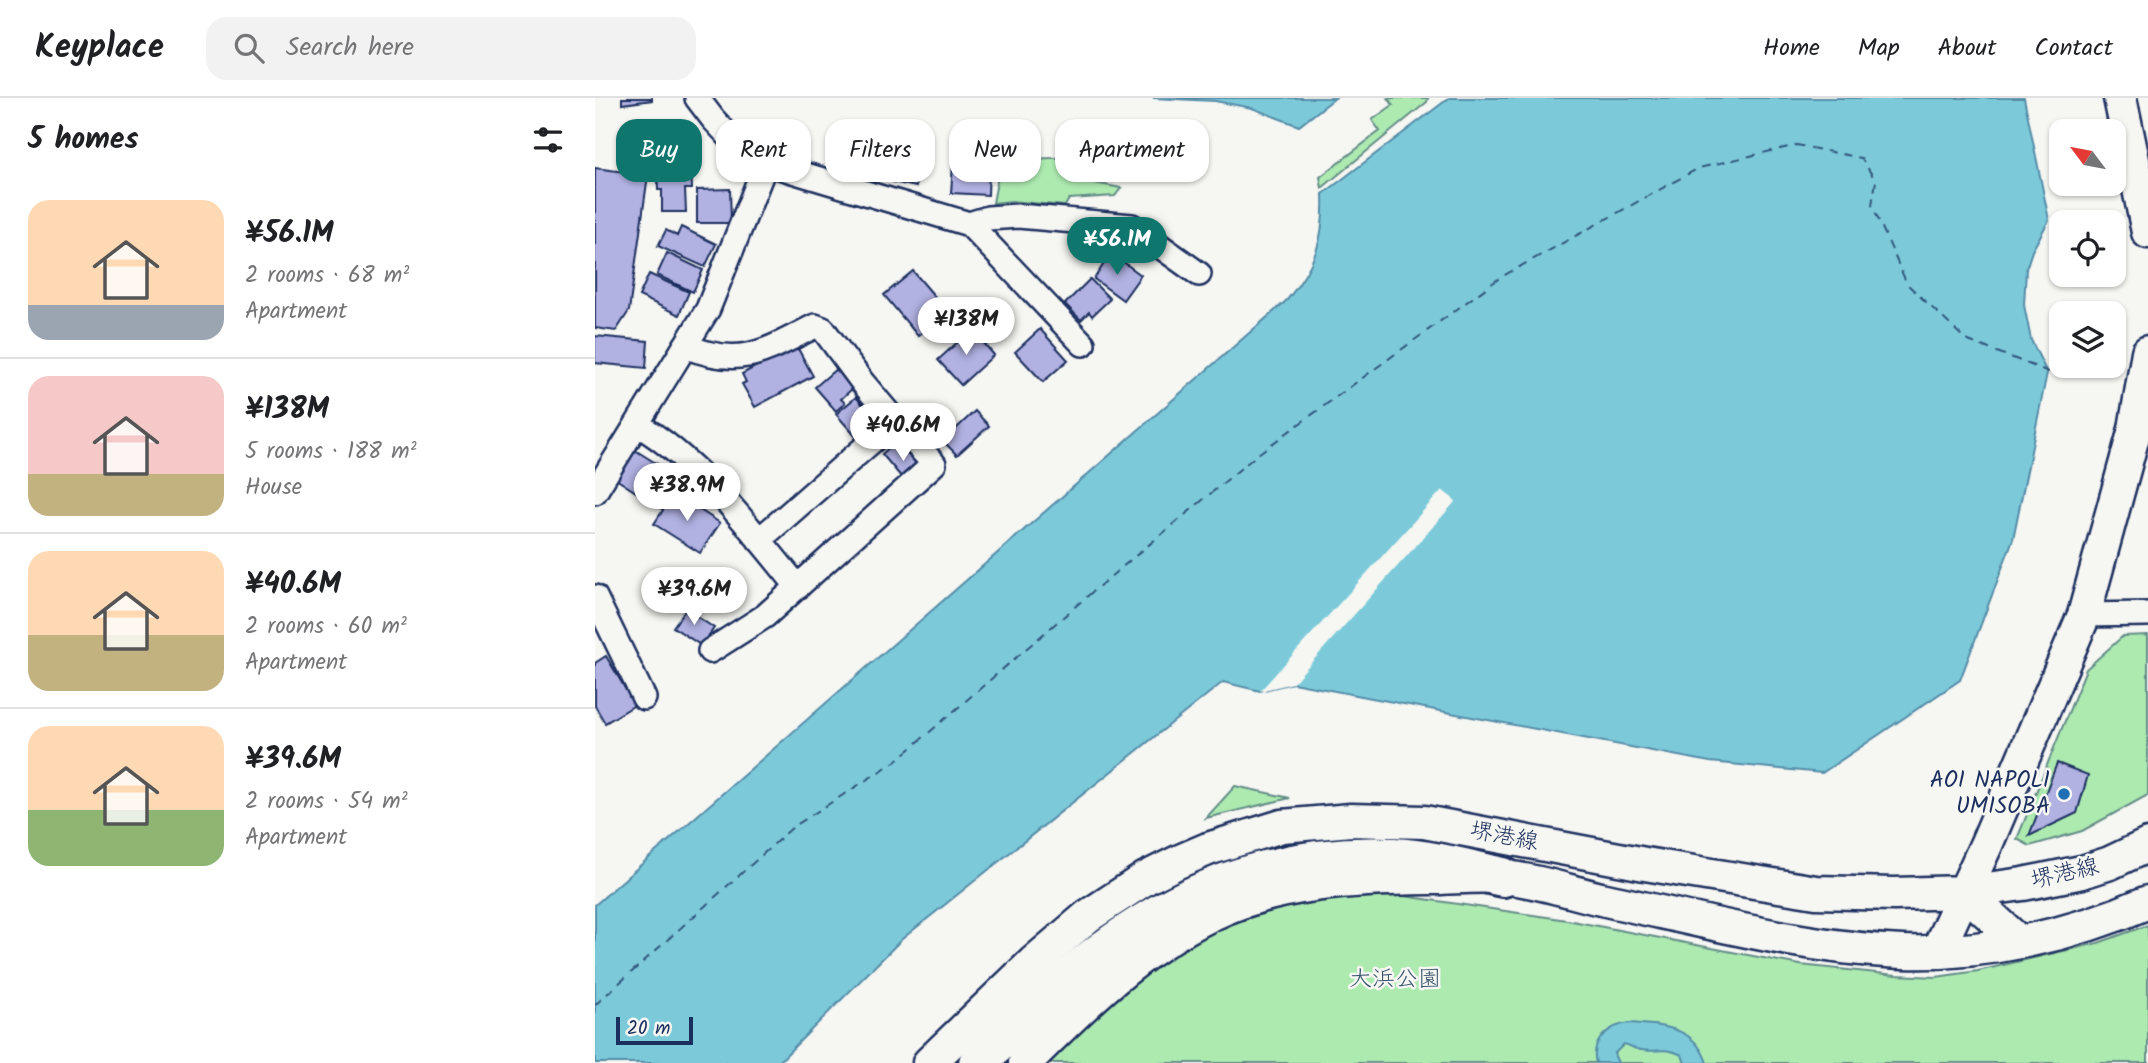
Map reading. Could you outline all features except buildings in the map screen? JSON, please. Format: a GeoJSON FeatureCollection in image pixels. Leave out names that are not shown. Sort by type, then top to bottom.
{"type":"FeatureCollection","features":[{"type":"Feature","properties":{"kind":"highway"},"geometry":{"type":"LineString","coordinates":[[978,1063],[1030,1009],[1073,972],[1116,939],[1162,910],[1202,891],[1246,876],[1305,862],[1341,858],[1394,858],[1443,864],[1503,877]]}},
{"type":"Feature","properties":{"kind":"main road"},"geometry":{"type":"LineString","coordinates":[[2120,98],[2148,232]]}},
{"type":"Feature","properties":{"kind":"main road"},"geometry":{"type":"LineString","coordinates":[[1937,952],[2084,615],[2135,429],[2148,352]]}},
{"type":"Feature","properties":{"kind":"main road","name":"堺港線"},"geometry":{"type":"LineString","coordinates":[[929,1063],[1034,962],[1089,916],[1146,878],[1180,861],[1282,826],[1351,820],[1424,822],[1645,864],[1816,892],[1894,894],[1965,892],[2023,884],[2082,872],[2110,863],[2148,845]]}},
{"type":"Feature","properties":{"kind":"main road","name":"堺港線"},"geometry":{"type":"LineString","coordinates":[[1025,1063],[1105,986],[1177,933],[1227,908],[1292,888],[1367,879],[1503,877],[1772,936],[1862,949],[1937,952],[2019,942],[2089,924],[2148,902]]}},
{"type":"Feature","properties":{"kind":"main road"},"geometry":{"type":"LineString","coordinates":[[1965,892],[2019,942]]}},
{"type":"Feature","properties":{"kind":"street"},"geometry":{"type":"LineString","coordinates":[[697,98],[716,122]]}},
{"type":"Feature","properties":{"kind":"street"},"geometry":{"type":"LineString","coordinates":[[811,177],[969,224],[1083,344]]}},
{"type":"Feature","properties":{"kind":"street"},"geometry":{"type":"LineString","coordinates":[[595,492],[708,309],[758,182]]}},
{"type":"Feature","properties":{"kind":"street"},"geometry":{"type":"LineString","coordinates":[[969,224],[988,218],[1018,216],[1132,226],[1199,274]]}},
{"type":"Feature","properties":{"kind":"street"},"geometry":{"type":"LineString","coordinates":[[685,346],[701,352],[743,357],[757,355],[815,326],[823,329],[863,383],[934,464],[765,616],[710,651]]}},
{"type":"Feature","properties":{"kind":"street"},"geometry":{"type":"LineString","coordinates":[[759,540],[895,421]]}},
{"type":"Feature","properties":{"kind":"street"},"geometry":{"type":"LineString","coordinates":[[637,424],[662,439],[688,461],[798,587]]}},
{"type":"Feature","properties":{"kind":"street"},"geometry":{"type":"LineString","coordinates":[[595,597],[644,698]]}},
{"type":"Feature","properties":{"kind":"street"},"geometry":{"type":"LineString","coordinates":[[2084,615],[2148,614]]}},
{"type":"Feature","properties":{"kind":"green space"},"geometry":{"type":"Polygon","coordinates":[[[1388,98],[1428,98],[1427,102],[1322,188],[1320,177],[1380,131],[1372,120],[1393,105],[1388,98]]]}},
{"type":"Feature","properties":{"kind":"green space"},"geometry":{"type":"Polygon","coordinates":[[[1041,158],[1055,158],[1055,182],[1090,182],[1121,188],[1115,196],[1069,199],[1065,206],[1011,201],[993,203],[997,182],[1041,182],[1041,158]]]}},
{"type":"Feature","properties":{"kind":"green space"},"geometry":{"type":"Polygon","coordinates":[[[2148,635],[2148,795],[2082,831],[2030,846],[2017,839],[2086,669],[2123,636],[2148,635]]]}},
{"type":"Feature","properties":{"kind":"green space"},"geometry":{"type":"Polygon","coordinates":[[[1235,786],[1290,798],[1206,818],[1235,786]]]}},
{"type":"Feature","properties":{"kind":"green space","name":"大浜公園"},"geometry":{"type":"Polygon","coordinates":[[[1397,895],[1567,920],[1800,965],[1936,977],[1978,971],[2098,943],[2148,925],[2148,1063],[1044,1063],[1141,971],[1217,923],[1281,903],[1397,895]]]}},
{"type":"Feature","properties":{"kind":"water"},"geometry":{"type":"Polygon","coordinates":[[[1153,98],[1335,98],[1299,126],[1252,108],[1215,101],[1153,98]]]}},
{"type":"Feature","properties":{"kind":"water"},"geometry":{"type":"Polygon","coordinates":[[[1449,98],[2024,98],[2049,220],[2032,251],[2026,269],[2024,305],[2031,340],[2047,373],[2013,539],[1960,680],[1822,773],[1710,762],[1293,683],[1260,691],[1223,682],[902,939],[778,1063],[595,1063],[595,905],[1287,300],[1305,275],[1316,251],[1322,225],[1323,194],[1449,98]]]}},
{"type":"Feature","properties":{"kind":"water"},"geometry":{"type":"Polygon","coordinates":[[[1630,1023],[1677,1030],[1695,1042],[1707,1063],[1685,1063],[1682,1055],[1675,1052],[1639,1050],[1624,1044],[1614,1054],[1618,1063],[1596,1063],[1596,1047],[1603,1035],[1615,1027],[1630,1023]]]}},
{"type":"Feature","properties":{"kind":"pier"},"geometry":{"type":"Polygon","coordinates":[[[1442,490],[1456,501],[1293,683],[1260,691],[1442,490]]]}},
{"type":"Feature","properties":{"kind":"ferry route"},"geometry":{"type":"LineString","coordinates":[[595,1005],[793,827],[896,761],[1258,454],[1501,277],[1699,168],[1797,145],[1861,158],[1876,181],[1872,205],[1907,284],[1966,340],[2049,372]]}},
{"type":"Feature","properties":{"kind":"place","name":"AOI NAPOLI UMISOBA"},"geometry":{"type":"Point","coordinates":[2064,794]}}]}
